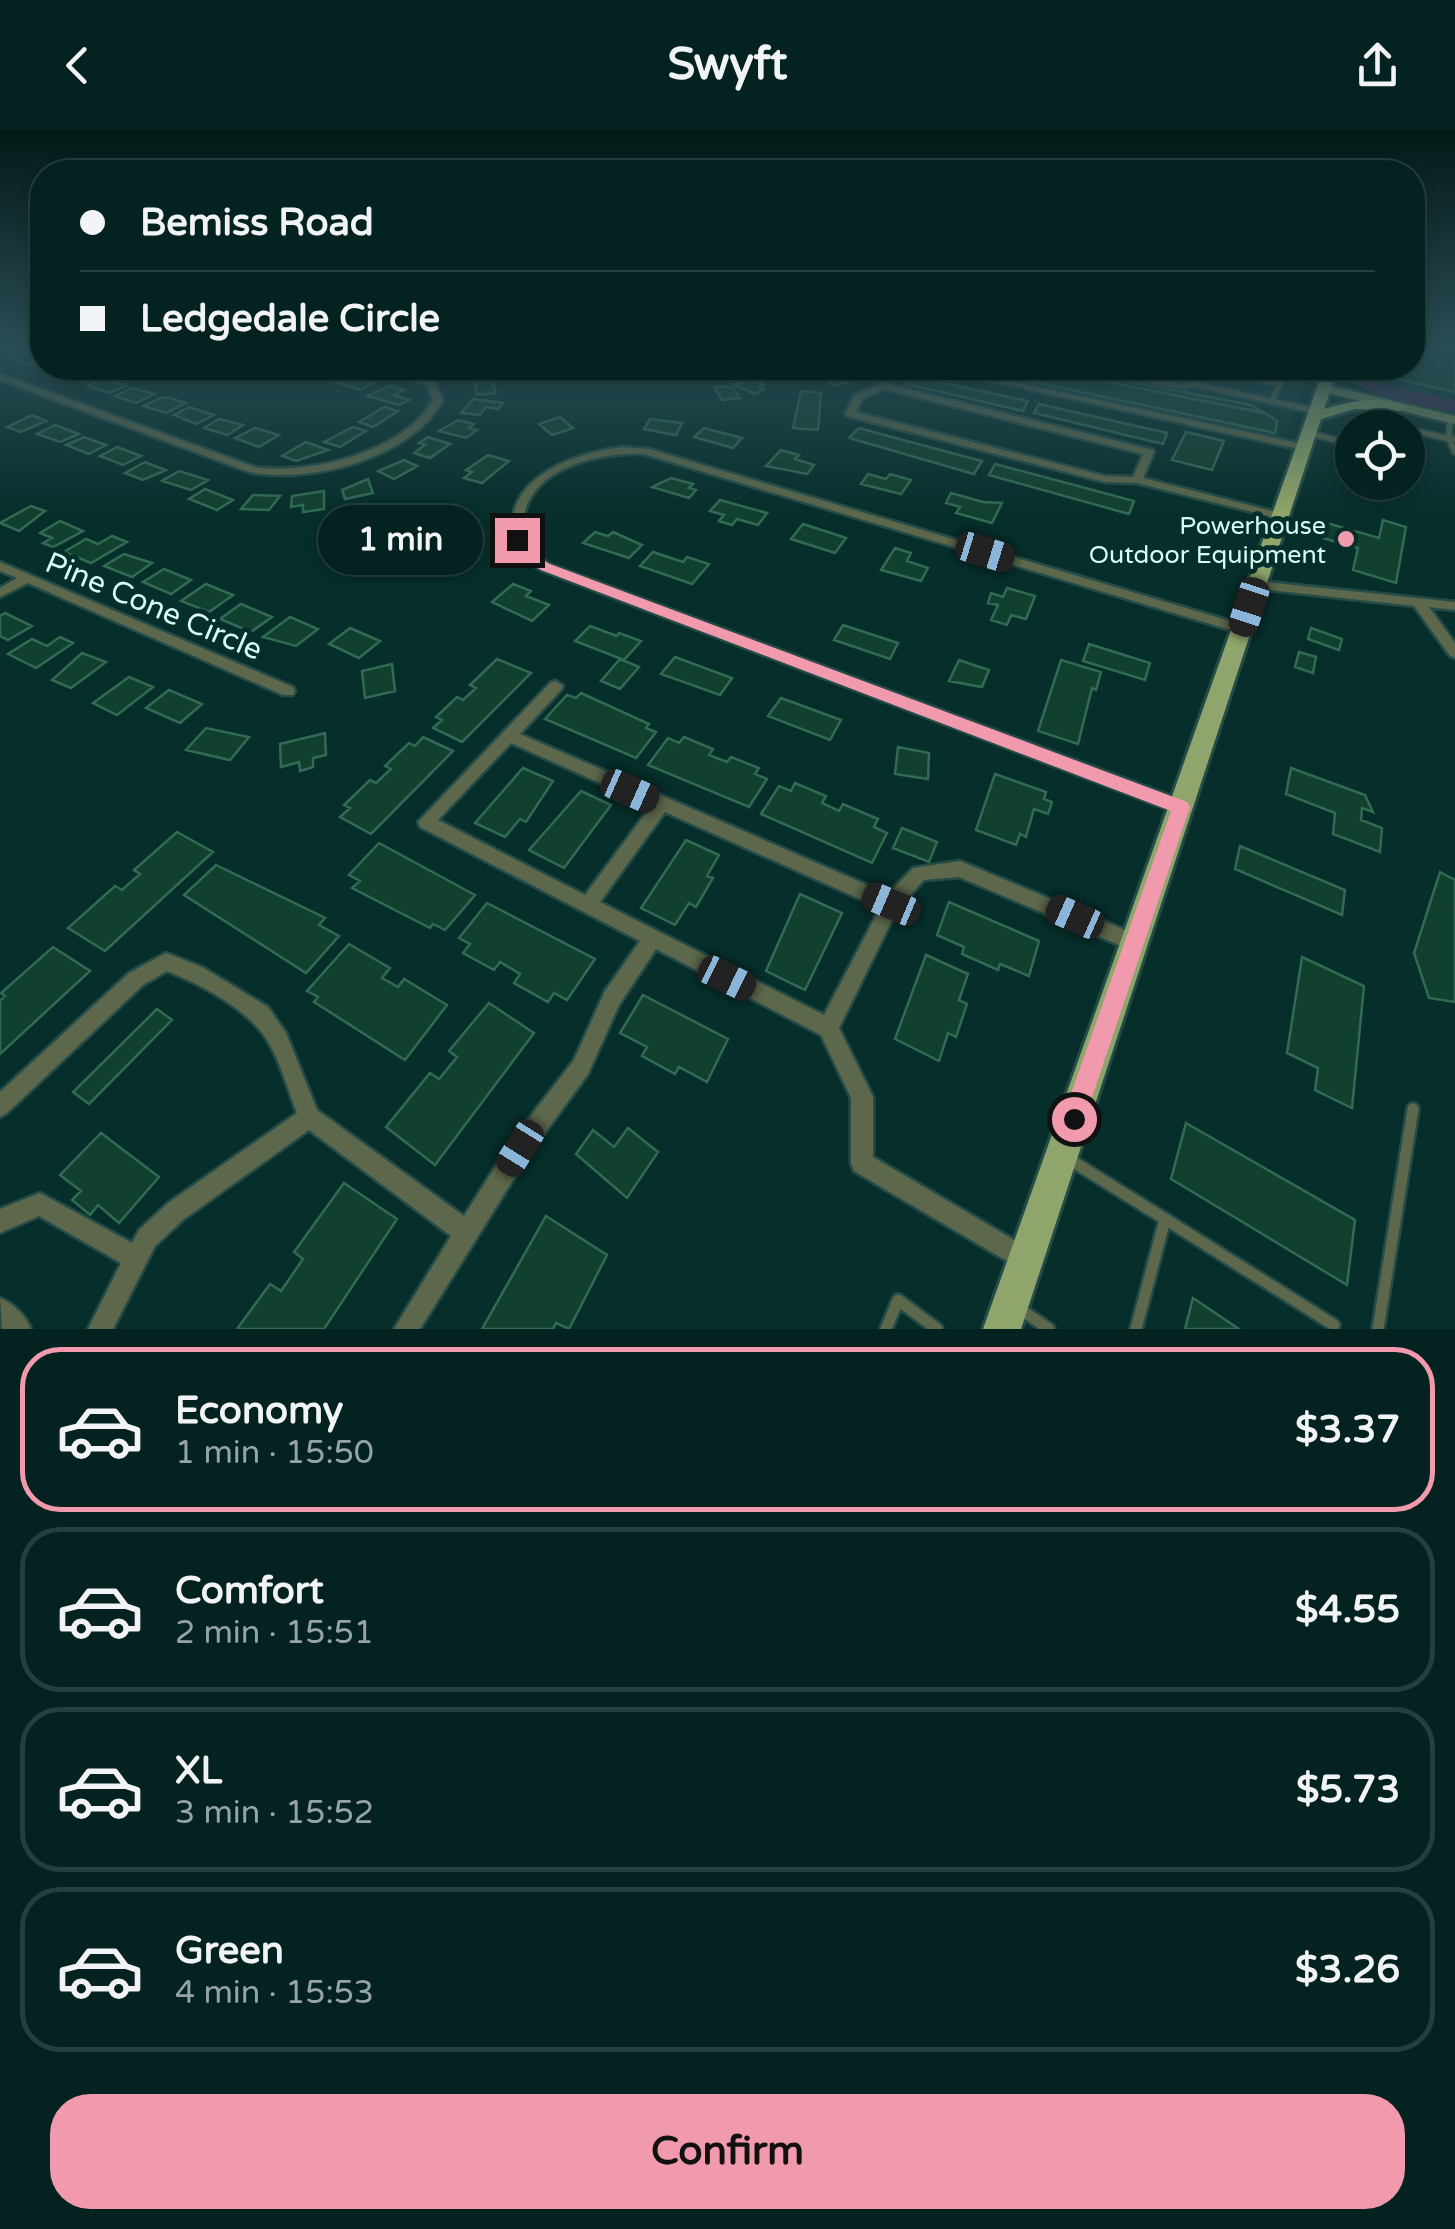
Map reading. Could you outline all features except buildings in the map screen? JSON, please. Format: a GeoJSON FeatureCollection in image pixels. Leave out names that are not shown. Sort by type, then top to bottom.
{"type":"FeatureCollection","features":[{"type":"Feature","properties":{"kind":"main road"},"geometry":{"type":"LineString","coordinates":[[1007,1316],[1319,402]]}},
{"type":"Feature","properties":{"kind":"main road"},"geometry":{"type":"LineString","coordinates":[[1380,402],[1452,420]]}},
{"type":"Feature","properties":{"kind":"main road"},"geometry":{"type":"LineString","coordinates":[[1310,427],[1355,405],[1400,407]]}},
{"type":"Feature","properties":{"kind":"street"},"geometry":{"type":"LineString","coordinates":[[68,402],[253,470],[292,476],[360,458],[428,414],[437,402]]}},
{"type":"Feature","properties":{"kind":"street"},"geometry":{"type":"LineString","coordinates":[[856,402],[850,414],[1105,479],[1137,480],[1280,516]]}},
{"type":"Feature","properties":{"kind":"street"},"geometry":{"type":"LineString","coordinates":[[948,402],[1149,452],[1137,480]]}},
{"type":"Feature","properties":{"kind":"street"},"geometry":{"type":"LineString","coordinates":[[1153,402],[1310,427]]}},
{"type":"Feature","properties":{"kind":"street"},"geometry":{"type":"LineString","coordinates":[[1181,807],[545,567],[520,550],[516,526],[531,494],[556,468],[592,452],[632,449],[1242,629]]}},
{"type":"Feature","properties":{"kind":"street","name":"Pine Cone Circle"},"geometry":{"type":"LineString","coordinates":[[0,566],[288,691]]}},
{"type":"Feature","properties":{"kind":"street"},"geometry":{"type":"LineString","coordinates":[[0,594],[26,578]]}},
{"type":"Feature","properties":{"kind":"street"},"geometry":{"type":"LineString","coordinates":[[1256,585],[1455,606]]}},
{"type":"Feature","properties":{"kind":"street"},"geometry":{"type":"LineString","coordinates":[[1418,603],[1455,653]]}},
{"type":"Feature","properties":{"kind":"street"},"geometry":{"type":"LineString","coordinates":[[556,686],[426,822],[828,1028],[862,1097],[862,1163],[1025,1259]]}},
{"type":"Feature","properties":{"kind":"street"},"geometry":{"type":"LineString","coordinates":[[508,736],[891,904]]}},
{"type":"Feature","properties":{"kind":"street"},"geometry":{"type":"LineString","coordinates":[[587,906],[661,805]]}},
{"type":"Feature","properties":{"kind":"street"},"geometry":{"type":"LineString","coordinates":[[828,1028],[891,904],[919,873],[960,869],[1134,943]]}},
{"type":"Feature","properties":{"kind":"street"},"geometry":{"type":"LineString","coordinates":[[406,1329],[520,1148],[580,1067],[612,998],[651,940]]}},
{"type":"Feature","properties":{"kind":"street"},"geometry":{"type":"LineString","coordinates":[[0,1106],[136,980],[166,962],[195,974],[261,1014],[279,1040],[309,1117],[467,1233]]}},
{"type":"Feature","properties":{"kind":"street"},"geometry":{"type":"LineString","coordinates":[[100,1329],[147,1238],[176,1211],[309,1117]]}},
{"type":"Feature","properties":{"kind":"street"},"geometry":{"type":"LineString","coordinates":[[0,1222],[40,1204],[135,1258]]}},
{"type":"Feature","properties":{"kind":"street"},"geometry":{"type":"LineString","coordinates":[[0,1310],[18,1329]]}},
{"type":"Feature","properties":{"kind":"lane"},"geometry":{"type":"LineString","coordinates":[[1273,402],[1310,427],[1335,437]]}},
{"type":"Feature","properties":{"kind":"lane"},"geometry":{"type":"LineString","coordinates":[[1452,420],[1455,452]]}},
{"type":"Feature","properties":{"kind":"lane"},"geometry":{"type":"LineString","coordinates":[[1425,433],[1452,439]]}},
{"type":"Feature","properties":{"kind":"lane"},"geometry":{"type":"LineString","coordinates":[[1378,1329],[1412,1108]]}},
{"type":"Feature","properties":{"kind":"lane"},"geometry":{"type":"LineString","coordinates":[[1061,1154],[1334,1325]]}},
{"type":"Feature","properties":{"kind":"lane"},"geometry":{"type":"LineString","coordinates":[[1136,1329],[1166,1219]]}},
{"type":"Feature","properties":{"kind":"lane"},"geometry":{"type":"LineString","coordinates":[[886,1329],[898,1300],[937,1329]]}},
{"type":"Feature","properties":{"kind":"lane"},"geometry":{"type":"LineString","coordinates":[[1007,1316],[1049,1329]]}},
{"type":"Feature","properties":{"kind":"shaded area"},"geometry":{"type":"Polygon","coordinates":[[[1110,402],[1299,402],[1287,434],[1275,437],[1110,402]]]}},
{"type":"Feature","properties":{"kind":"shaded area"},"geometry":{"type":"Polygon","coordinates":[[[1406,402],[1455,402],[1455,412],[1406,402]]]}},
{"type":"Feature","properties":{"kind":"shaded area"},"geometry":{"type":"Polygon","coordinates":[[[1409,402],[1455,402],[1455,414],[1409,402]]]}},
{"type":"Feature","properties":{"kind":"place","name":"Powerhouse Outdoor Equipment"},"geometry":{"type":"Point","coordinates":[1346,539]}},
{"type":"Feature","properties":{"kind":"route"},"geometry":{"type":"LineString","coordinates":[[517,540],[520,550],[545,567],[1181,807],[1074,1119]]}}]}
